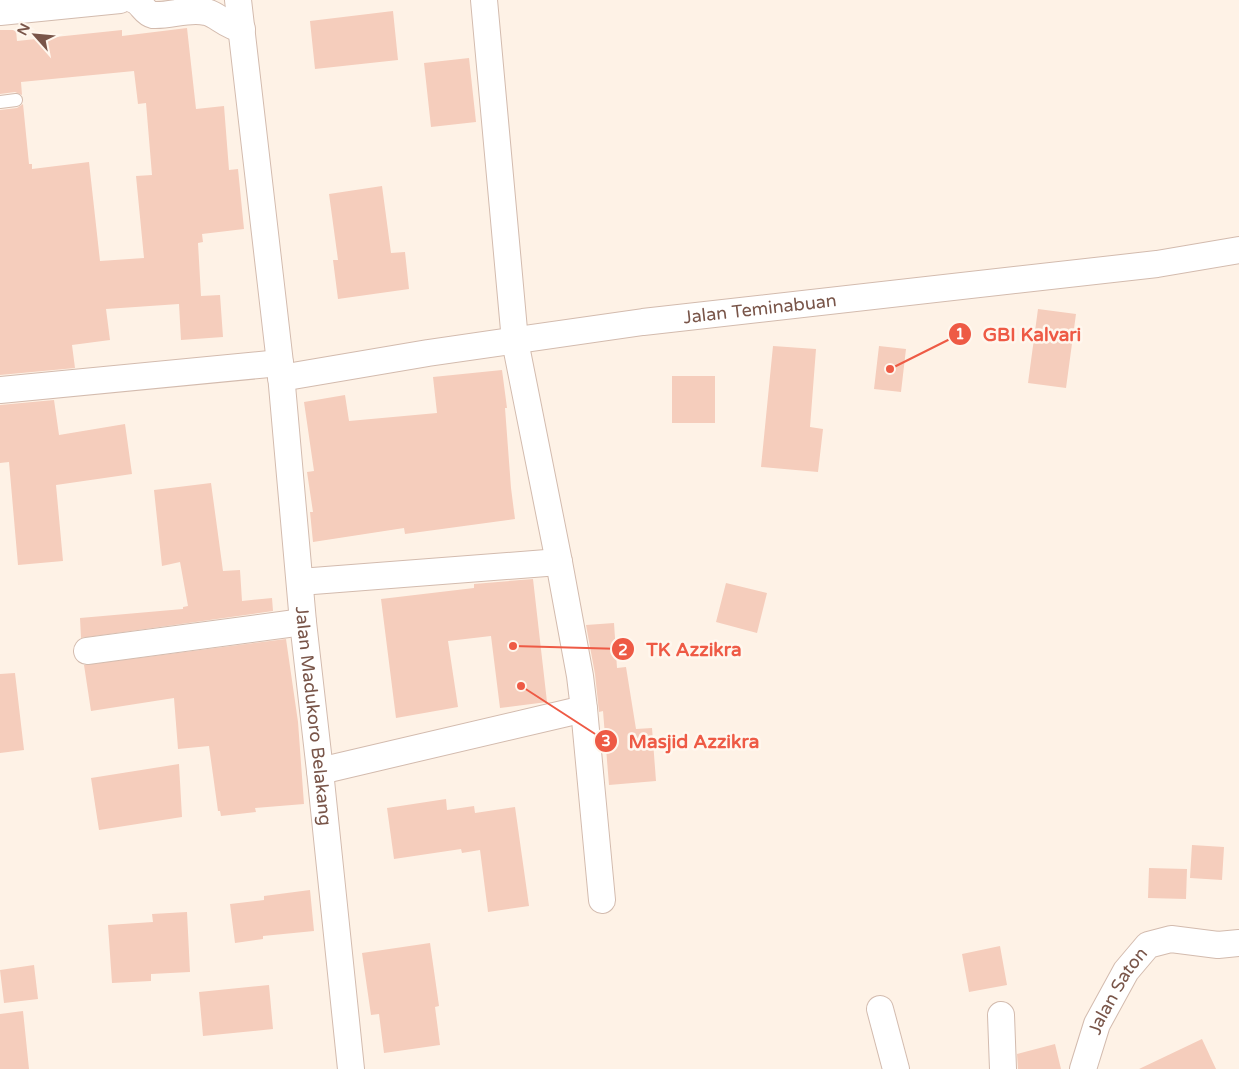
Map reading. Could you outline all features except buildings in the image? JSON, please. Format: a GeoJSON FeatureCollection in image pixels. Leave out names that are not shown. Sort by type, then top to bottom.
{"type":"FeatureCollection","features":[{"type":"Feature","properties":{"kind":"street"},"geometry":{"type":"LineString","coordinates":[[0,12],[120,0]]}},
{"type":"Feature","properties":{"kind":"street"},"geometry":{"type":"LineString","coordinates":[[134,0],[140,3],[149,14],[189,11],[207,12],[228,25],[242,29]]}},
{"type":"Feature","properties":{"kind":"street","name":"Jalan Madukoro Belakang"},"geometry":{"type":"LineString","coordinates":[[238,0],[281,371],[303,622],[351,1069]]}},
{"type":"Feature","properties":{"kind":"street"},"geometry":{"type":"LineString","coordinates":[[484,0],[515,341],[580,676],[602,900]]}},
{"type":"Feature","properties":{"kind":"street","name":"Jalan Teminabuan"},"geometry":{"type":"LineString","coordinates":[[0,390],[281,371],[428,353],[643,322],[1158,264],[1239,250]]}},
{"type":"Feature","properties":{"kind":"street"},"geometry":{"type":"LineString","coordinates":[[300,582],[559,562]]}},
{"type":"Feature","properties":{"kind":"street"},"geometry":{"type":"LineString","coordinates":[[87,651],[303,622]]}},
{"type":"Feature","properties":{"kind":"street"},"geometry":{"type":"LineString","coordinates":[[320,770],[584,709]]}},
{"type":"Feature","properties":{"kind":"street","name":"Jalan Saton"},"geometry":{"type":"LineString","coordinates":[[1083,1069],[1097,1024],[1126,971],[1148,946],[1171,939],[1218,945],[1239,943]]}},
{"type":"Feature","properties":{"kind":"street"},"geometry":{"type":"LineString","coordinates":[[880,1009],[896,1069]]}},
{"type":"Feature","properties":{"kind":"street"},"geometry":{"type":"LineString","coordinates":[[1001,1015],[1003,1069]]}},
{"type":"Feature","properties":{"kind":"lane"},"geometry":{"type":"LineString","coordinates":[[0,102],[16,100]]}},
{"type":"Feature","properties":{"kind":"place","name":"GBI Kalvari"},"geometry":{"type":"Point","coordinates":[890,369]}},
{"type":"Feature","properties":{"kind":"place","name":"TK Azzikra"},"geometry":{"type":"Point","coordinates":[513,646]}},
{"type":"Feature","properties":{"kind":"place","name":"Masjid Azzikra"},"geometry":{"type":"Point","coordinates":[521,686]}}]}
